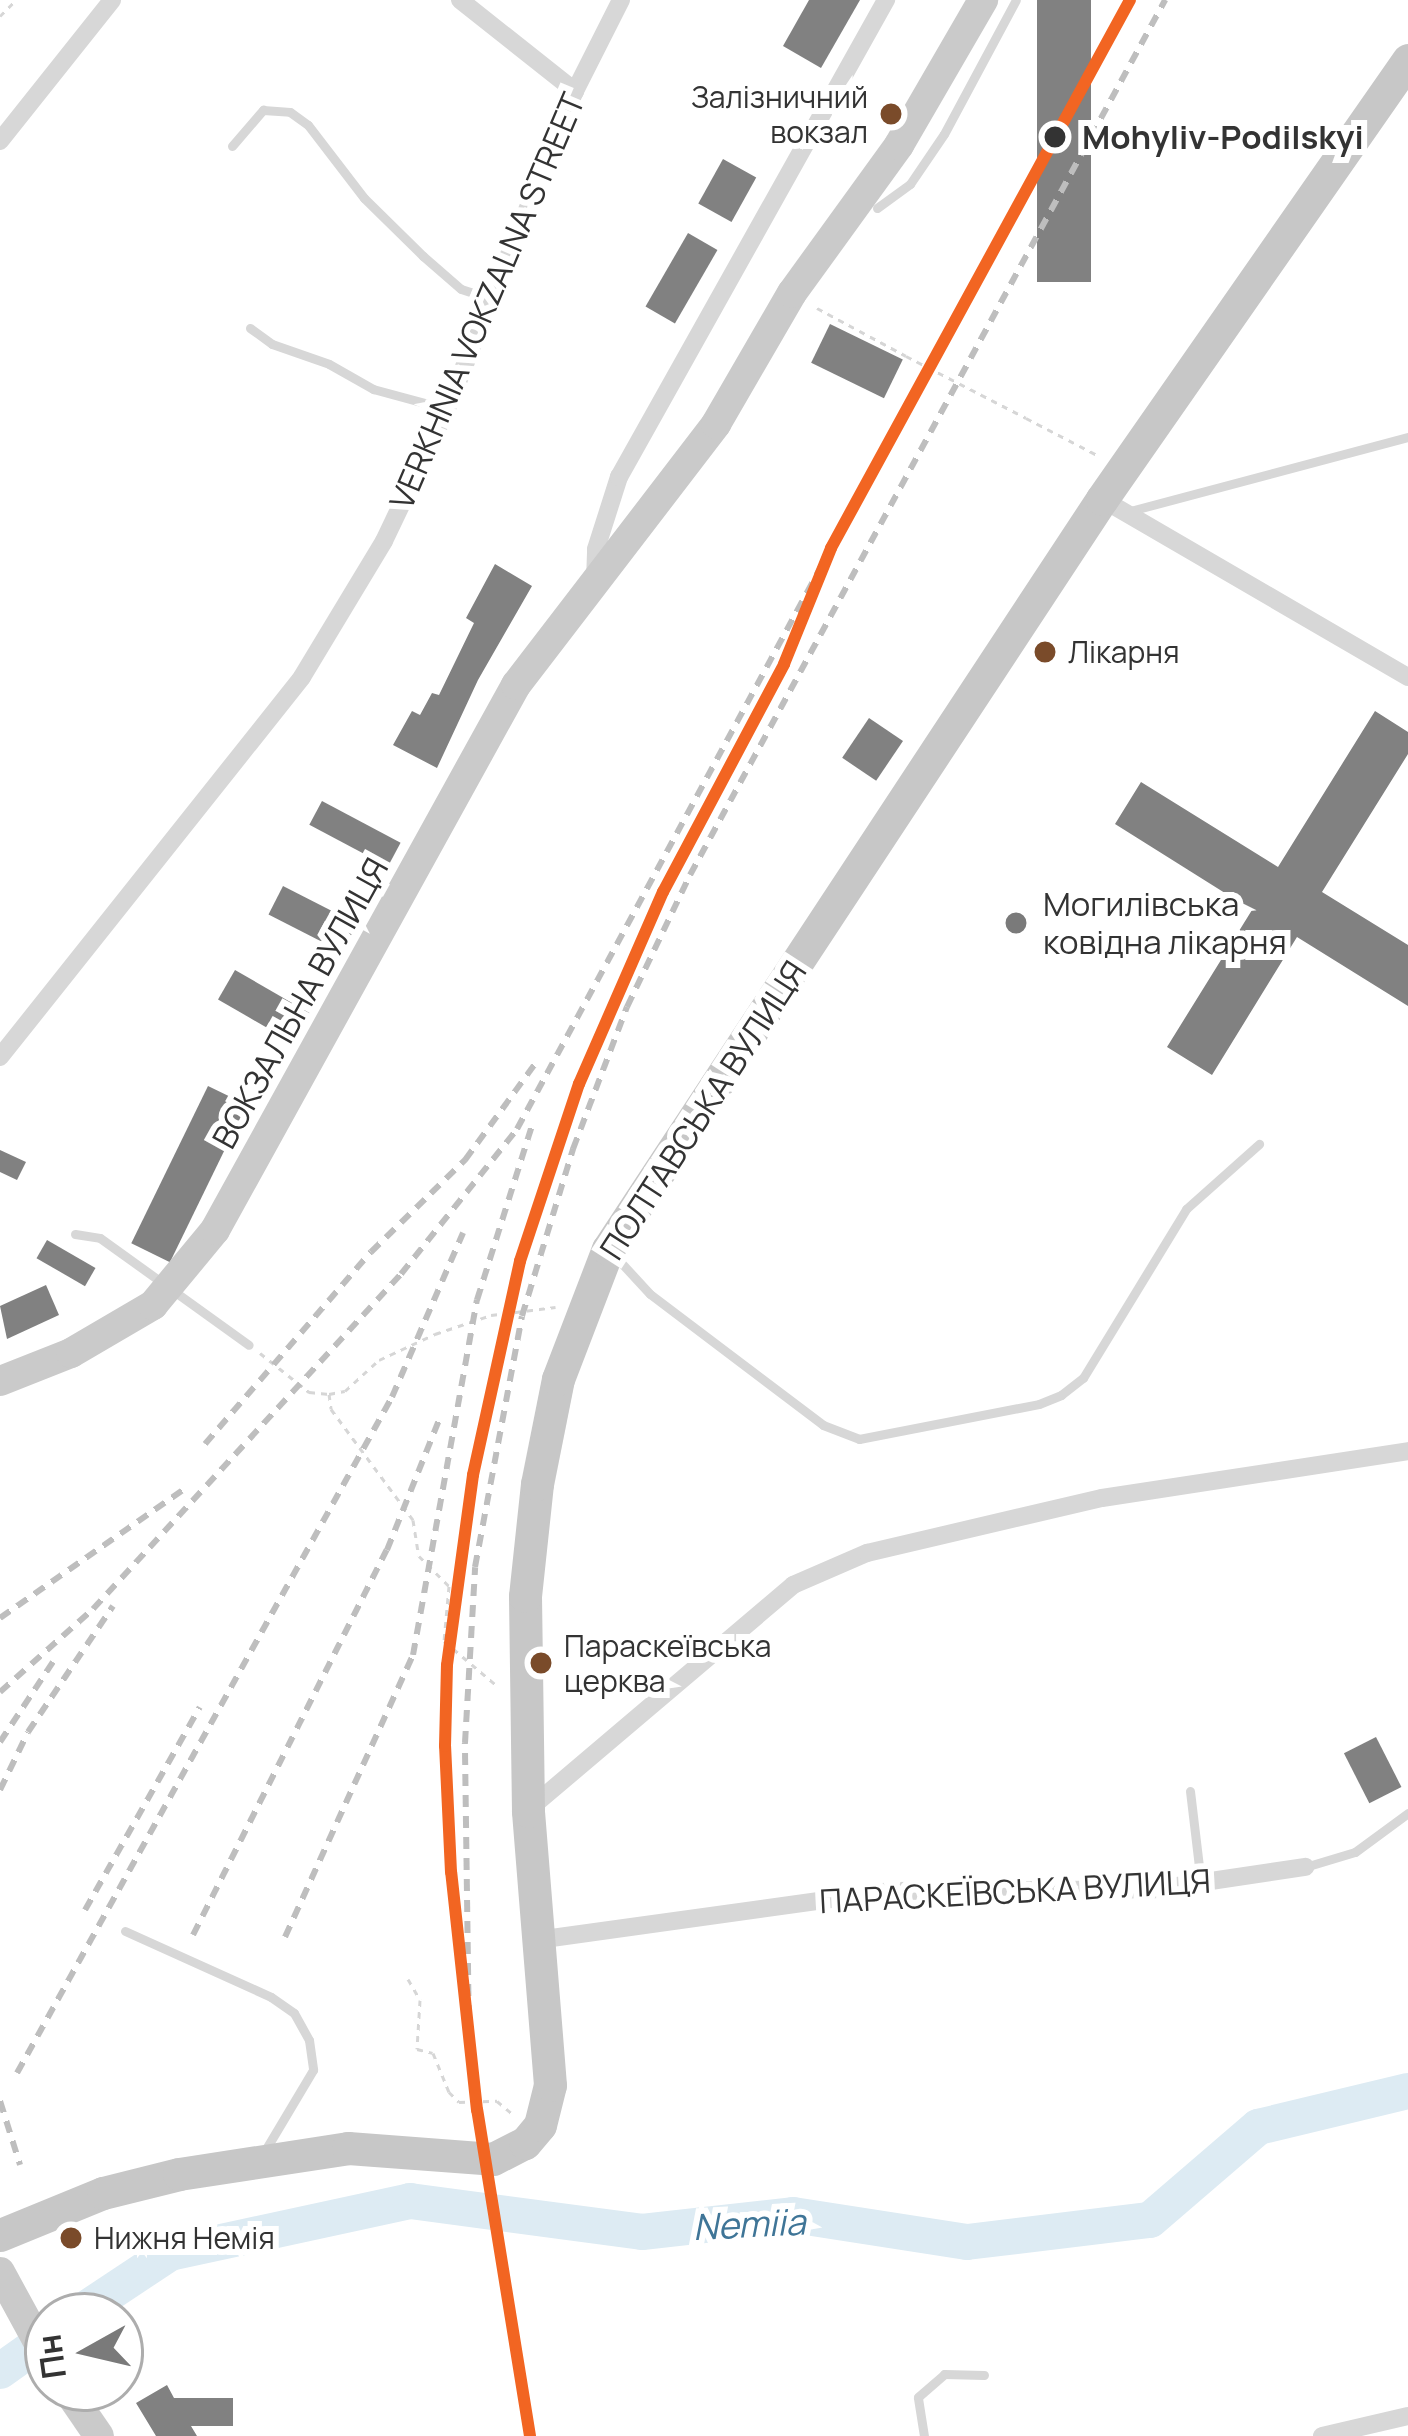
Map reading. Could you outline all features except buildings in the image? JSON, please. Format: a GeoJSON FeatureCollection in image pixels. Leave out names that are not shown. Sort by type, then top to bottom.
{"type":"FeatureCollection","features":[{"type":"Feature","properties":{"kind":"highway","name":"ПОЛТАВСЬКА ВУЛИЦЯ"},"geometry":{"type":"LineString","coordinates":[[534,2133],[550,2085],[528,1811],[525,1596],[538,1484],[558,1379],[608,1250],[1408,60]]}},
{"type":"Feature","properties":{"kind":"highway"},"geometry":{"type":"LineString","coordinates":[[0,2235],[103,2194],[260,2158],[348,2148],[493,2159],[510,2154],[534,2133]]}},
{"type":"Feature","properties":{"kind":"main road","name":"ВОКЗАЛЬНА ВУЛИЦЯ"},"geometry":{"type":"LineString","coordinates":[[0,1381],[70,1353],[153,1305],[215,1230],[516,685],[716,424],[777,327],[793,292],[898,145],[983,0]]}},
{"type":"Feature","properties":{"kind":"main road","name":"ВОКЗАЛЬНА ВУЛИЦЯ"},"geometry":{"type":"LineString","coordinates":[[777,327],[805,301],[877,208],[999,0]]}},
{"type":"Feature","properties":{"kind":"main road"},"geometry":{"type":"LineString","coordinates":[[4,2280],[24,2316]]}},
{"type":"Feature","properties":{"kind":"street"},"geometry":{"type":"LineString","coordinates":[[0,141],[112,0]]}},
{"type":"Feature","properties":{"kind":"street"},"geometry":{"type":"LineString","coordinates":[[460,0],[575,92]]}},
{"type":"Feature","properties":{"kind":"street","name":"VERKHNIA VOKZALNA STREET"},"geometry":{"type":"LineString","coordinates":[[0,1058],[302,677],[384,542],[447,410],[575,92],[621,0]]}},
{"type":"Feature","properties":{"kind":"street"},"geometry":{"type":"LineString","coordinates":[[595,586],[596,549],[619,477],[886,0]]}},
{"type":"Feature","properties":{"kind":"street"},"geometry":{"type":"LineString","coordinates":[[1113,505],[1408,676]]}},
{"type":"Feature","properties":{"kind":"street"},"geometry":{"type":"LineString","coordinates":[[528,1811],[793,1586],[867,1553],[1102,1498],[1408,1451]]}},
{"type":"Feature","properties":{"kind":"street","name":"ПАРАСКЕЇВСЬКА ВУЛИЦЯ"},"geometry":{"type":"LineString","coordinates":[[537,1940],[891,1891],[1135,1890],[1305,1867]]}},
{"type":"Feature","properties":{"kind":"street"},"geometry":{"type":"LineString","coordinates":[[1322,2436],[1408,2416]]}},
{"type":"Feature","properties":{"kind":"lane"},"geometry":{"type":"LineString","coordinates":[[877,208],[910,184],[944,134],[1016,0]]}},
{"type":"Feature","properties":{"kind":"lane"},"geometry":{"type":"LineString","coordinates":[[232,146],[262,110],[290,112],[308,125],[364,198],[423,256],[461,289],[491,299]]}},
{"type":"Feature","properties":{"kind":"lane"},"geometry":{"type":"LineString","coordinates":[[250,328],[272,344],[329,364],[374,388],[447,410]]}},
{"type":"Feature","properties":{"kind":"lane"},"geometry":{"type":"LineString","coordinates":[[1113,505],[1408,437]]}},
{"type":"Feature","properties":{"kind":"lane"},"geometry":{"type":"LineString","coordinates":[[608,1250],[650,1294],[823,1425],[859,1439],[1039,1404],[1061,1395],[1083,1378],[1186,1209],[1259,1144]]}},
{"type":"Feature","properties":{"kind":"lane"},"geometry":{"type":"LineString","coordinates":[[75,1234],[100,1238],[249,1345]]}},
{"type":"Feature","properties":{"kind":"lane"},"geometry":{"type":"LineString","coordinates":[[1190,1791],[1201,1883]]}},
{"type":"Feature","properties":{"kind":"lane","name":"ПАРАСКЕЇВСЬКА ВУЛИЦЯ"},"geometry":{"type":"LineString","coordinates":[[1305,1867],[1355,1852],[1408,1813]]}},
{"type":"Feature","properties":{"kind":"lane"},"geometry":{"type":"LineString","coordinates":[[125,1930],[271,1997],[294,2013],[309,2040],[313,2070],[260,2158]]}},
{"type":"Feature","properties":{"kind":"lane"},"geometry":{"type":"LineString","coordinates":[[924,2436],[918,2397],[944,2374],[983,2375]]}},
{"type":"Feature","properties":{"kind":"path"},"geometry":{"type":"LineString","coordinates":[[0,16],[16,0]]}},
{"type":"Feature","properties":{"kind":"path"},"geometry":{"type":"LineString","coordinates":[[805,301],[1079,446]]}},
{"type":"Feature","properties":{"kind":"path"},"geometry":{"type":"LineString","coordinates":[[249,1345],[309,1392],[329,1394],[345,1391],[379,1360],[435,1334],[491,1315],[561,1306],[595,1285]]}},
{"type":"Feature","properties":{"kind":"path"},"geometry":{"type":"LineString","coordinates":[[329,1394],[331,1409],[412,1520],[419,1556],[449,1586],[444,1641],[508,1696],[525,1701]]}},
{"type":"Feature","properties":{"kind":"path"},"geometry":{"type":"LineString","coordinates":[[409,1978],[420,2000],[417,2049],[433,2053],[449,2092],[458,2102],[497,2102],[534,2133]]}},
{"type":"Feature","properties":{"kind":"waterway","name":"Nemiia"},"geometry":{"type":"LineString","coordinates":[[111,2292],[170,2253],[410,2201],[642,2232],[793,2215],[967,2242],[1150,2220],[1258,2127],[1408,2091]]}},
{"type":"Feature","properties":{"kind":"waterway","name":"Nemiia"},"geometry":{"type":"LineString","coordinates":[[0,2371],[24,2354]]}},
{"type":"Feature","properties":{"kind":"railway"},"geometry":{"type":"LineString","coordinates":[[469,2038],[465,1743],[475,1567],[522,1316],[573,1149],[627,1007],[690,875],[1165,0]]}},
{"type":"Feature","properties":{"kind":"railway"},"geometry":{"type":"LineString","coordinates":[[0,1692],[93,1609],[401,1274],[517,1129],[831,548]]}},
{"type":"Feature","properties":{"kind":"railway"},"geometry":{"type":"LineString","coordinates":[[205,1444],[371,1252],[465,1160],[535,1064]]}},
{"type":"Feature","properties":{"kind":"railway"},"geometry":{"type":"LineString","coordinates":[[285,1937],[413,1655],[477,1300],[533,1122]]}},
{"type":"Feature","properties":{"kind":"railway"},"geometry":{"type":"LineString","coordinates":[[17,2073],[392,1397],[463,1233]]}},
{"type":"Feature","properties":{"kind":"railway"},"geometry":{"type":"LineString","coordinates":[[193,1935],[387,1550],[441,1415]]}},
{"type":"Feature","properties":{"kind":"railway"},"geometry":{"type":"LineString","coordinates":[[0,1618],[187,1487]]}},
{"type":"Feature","properties":{"kind":"railway"},"geometry":{"type":"LineString","coordinates":[[0,1790],[28,1732],[113,1606]]}},
{"type":"Feature","properties":{"kind":"railway"},"geometry":{"type":"LineString","coordinates":[[0,1742],[53,1662]]}},
{"type":"Feature","properties":{"kind":"railway"},"geometry":{"type":"LineString","coordinates":[[85,1910],[200,1707]]}},
{"type":"Feature","properties":{"kind":"railway"},"geometry":{"type":"LineString","coordinates":[[0,2101],[20,2165]]}},
{"type":"Feature","properties":{"kind":"transit line"},"geometry":{"type":"LineString","coordinates":[[530,2436],[477,2110],[451,1872],[445,1746],[447,1665],[473,1475],[520,1261],[579,1084],[663,892],[784,664],[831,548],[1130,0]]}},
{"type":"Feature","properties":{"kind":"place","name":"Залізничний вокзал"},"geometry":{"type":"Point","coordinates":[891,114]}},
{"type":"Feature","properties":{"kind":"place","name":"Mohyliv-Podilskyi"},"geometry":{"type":"Point","coordinates":[1055,137]}},
{"type":"Feature","properties":{"kind":"place","name":"Лікарня"},"geometry":{"type":"Point","coordinates":[1045,652]}},
{"type":"Feature","properties":{"kind":"place","name":"Могилівська ковідна лікарня"},"geometry":{"type":"Point","coordinates":[1016,923]}},
{"type":"Feature","properties":{"kind":"place","name":"Параскеївська церква"},"geometry":{"type":"Point","coordinates":[541,1663]}},
{"type":"Feature","properties":{"kind":"place","name":"Нижня Немія"},"geometry":{"type":"Point","coordinates":[71,2238]}}]}
